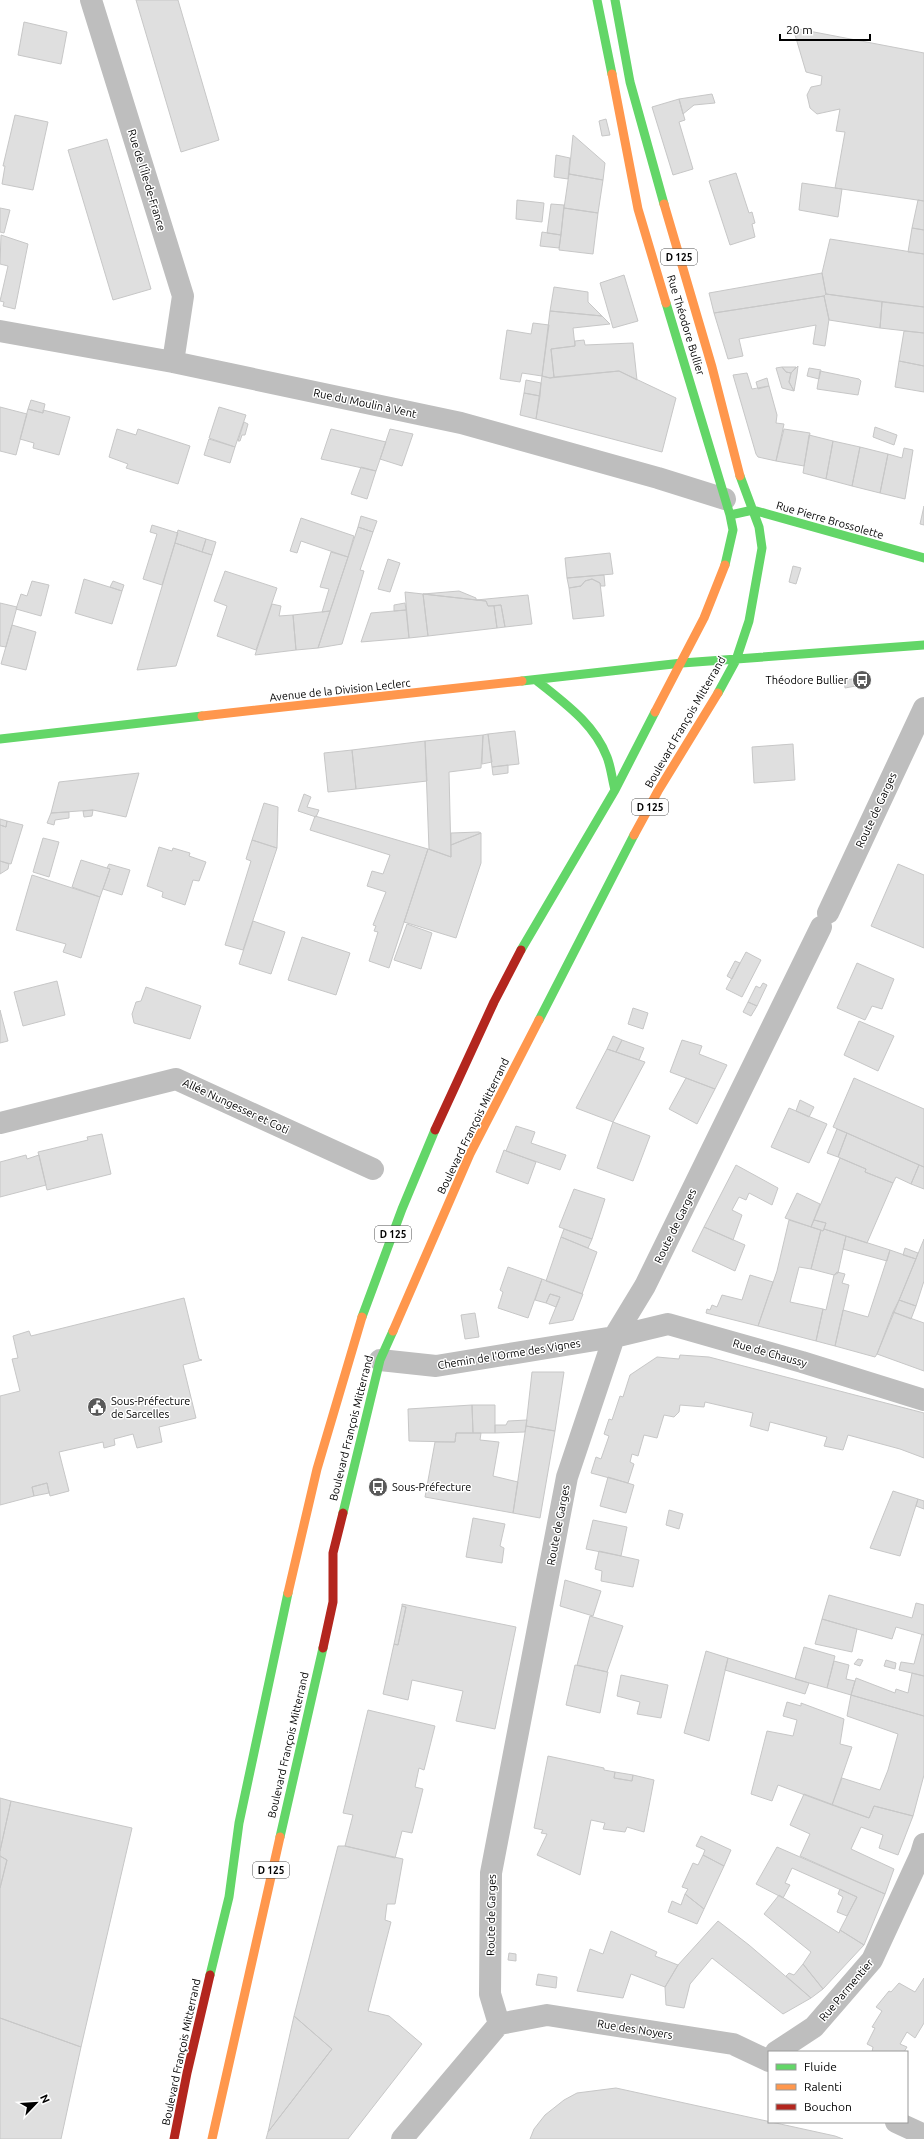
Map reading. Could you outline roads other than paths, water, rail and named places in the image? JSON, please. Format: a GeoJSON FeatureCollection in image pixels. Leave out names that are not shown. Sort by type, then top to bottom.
{"type":"FeatureCollection","features":[{"type":"Feature","properties":{"kind":"main road","name":"Rue Théodore Bullier"},"geometry":{"type":"LineString","coordinates":[[597,0],[638,209],[727,507]]}},
{"type":"Feature","properties":{"kind":"main road","name":"Rue Théodore Bullier"},"geometry":{"type":"LineString","coordinates":[[615,0],[630,82],[641,126],[712,367],[739,473],[753,510]]}},
{"type":"Feature","properties":{"kind":"main road","name":"Rue Pierre Brossolette"},"geometry":{"type":"LineString","coordinates":[[727,507],[753,510],[924,558]]}},
{"type":"Feature","properties":{"kind":"main road","name":"Boulevard François Mitterrand"},"geometry":{"type":"LineString","coordinates":[[174,2139],[187,2073],[229,1898],[239,1823],[279,1629],[317,1469],[360,1322],[402,1209],[436,1127],[494,1002],[537,921],[615,790],[682,663],[720,581],[731,545],[733,530],[727,507]]}},
{"type":"Feature","properties":{"kind":"main road","name":"Boulevard François Mitterrand"},"geometry":{"type":"LineString","coordinates":[[212,2139],[333,1602],[332,1553],[380,1360],[470,1154],[624,853],[736,660],[750,621],[762,548],[759,527],[753,510]]}},
{"type":"Feature","properties":{"kind":"main road"},"geometry":{"type":"LineString","coordinates":[[736,660],[924,645]]}},
{"type":"Feature","properties":{"kind":"main road","name":"Avenue de la Division Leclerc"},"geometry":{"type":"LineString","coordinates":[[0,740],[682,663],[736,660]]}},
{"type":"Feature","properties":{"kind":"main road"},"geometry":{"type":"LineString","coordinates":[[536,680],[584,720],[596,736],[607,757],[615,790]]}},
{"type":"Feature","properties":{"kind":"street","name":"Rue de l'Île-de-France"},"geometry":{"type":"LineString","coordinates":[[91,0],[182,296],[173,362]]}},
{"type":"Feature","properties":{"kind":"street","name":"Rue du Moulin à Vent"},"geometry":{"type":"LineString","coordinates":[[0,331],[173,362],[461,423],[658,478],[727,507]]}},
{"type":"Feature","properties":{"kind":"street","name":"Route de Garges"},"geometry":{"type":"LineString","coordinates":[[499,2024],[490,1994],[491,1873],[567,1477],[614,1337],[645,1286],[824,920],[924,708]]}},
{"type":"Feature","properties":{"kind":"street","name":"Allée Nungesser et Coti"},"geometry":{"type":"LineString","coordinates":[[0,1122],[176,1079],[373,1169]]}},
{"type":"Feature","properties":{"kind":"street","name":"Rue de Chaussy"},"geometry":{"type":"LineString","coordinates":[[614,1337],[668,1324],[802,1362],[924,1400]]}},
{"type":"Feature","properties":{"kind":"street","name":"Chemin de l'Orme des Vignes"},"geometry":{"type":"LineString","coordinates":[[380,1360],[436,1366],[614,1337]]}},
{"type":"Feature","properties":{"kind":"street","name":"Rue Parmentier"},"geometry":{"type":"LineString","coordinates":[[779,2051],[814,2028],[872,1960],[921,1854],[924,1844]]}},
{"type":"Feature","properties":{"kind":"street","name":"Rue des Noyers"},"geometry":{"type":"LineString","coordinates":[[499,2024],[547,2015],[733,2044],[768,2056]]}},
{"type":"Feature","properties":{"kind":"street"},"geometry":{"type":"LineString","coordinates":[[402,2139],[499,2024]]}},
{"type":"Feature","properties":{"kind":"street"},"geometry":{"type":"LineString","coordinates":[[898,2123],[924,2135]]}},
{"type":"Feature","properties":{"kind":"place","name":"Théodore Bullier"},"geometry":{"type":"Point","coordinates":[862,680]}},
{"type":"Feature","properties":{"kind":"place","name":"Sous-Préfecture de Sarcelles"},"geometry":{"type":"Point","coordinates":[97,1407]}},
{"type":"Feature","properties":{"kind":"place","name":"Sous-Préfecture"},"geometry":{"type":"Point","coordinates":[378,1487]}}]}
